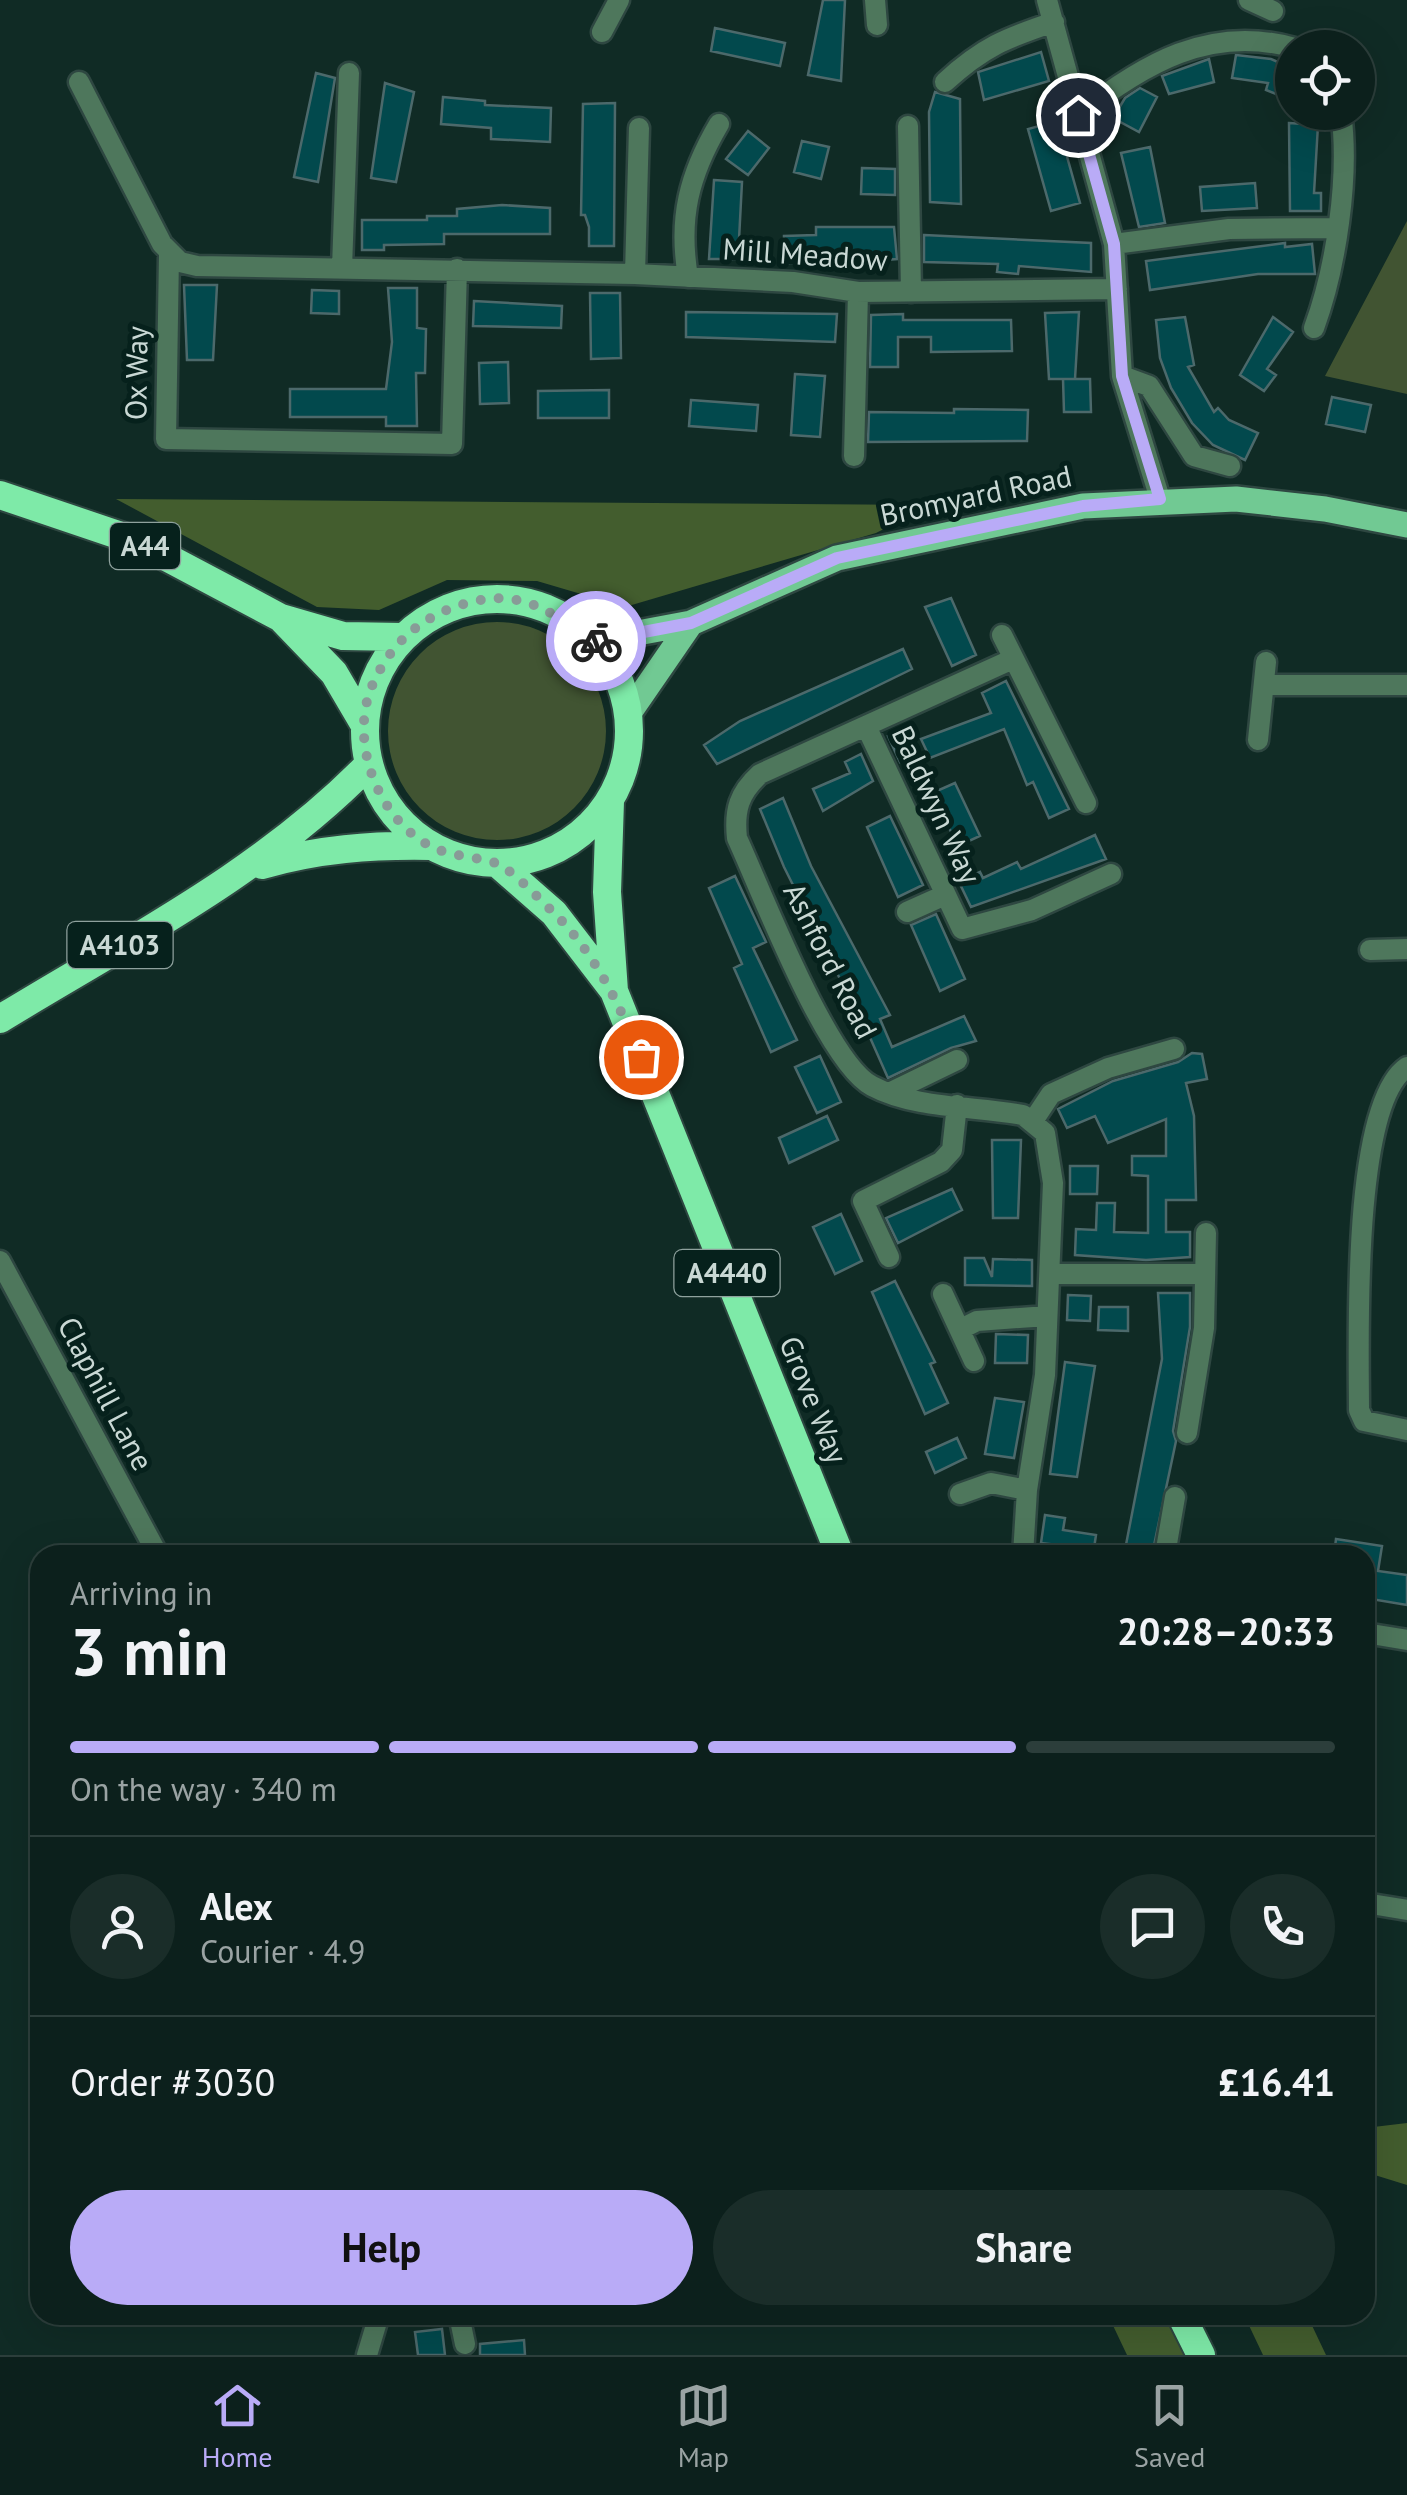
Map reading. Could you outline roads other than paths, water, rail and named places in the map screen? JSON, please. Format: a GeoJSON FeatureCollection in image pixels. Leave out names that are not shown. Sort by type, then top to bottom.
{"type":"FeatureCollection","features":[{"type":"Feature","properties":{"kind":"highway","name":"A44"},"geometry":{"type":"LineString","coordinates":[[0,495],[136,541],[280,618],[343,636],[403,637]]}},
{"type":"Feature","properties":{"kind":"highway"},"geometry":{"type":"LineString","coordinates":[[478,600],[520,600],[561,614],[594,641],[611,662],[629,713],[627,758],[610,801],[589,827],[562,847],[531,860],[498,864],[463,860],[430,846],[402,824],[381,797],[368,765],[364,724],[369,692],[382,662],[403,637],[450,608],[478,600]]}},
{"type":"Feature","properties":{"kind":"highway","name":"A44"},"geometry":{"type":"LineString","coordinates":[[280,618],[334,673],[364,724]]}},
{"type":"Feature","properties":{"kind":"highway","name":"A4103"},"geometry":{"type":"LineString","coordinates":[[0,1019],[241,871],[335,799],[368,765]]}},
{"type":"Feature","properties":{"kind":"highway","name":"Grove Way"},"geometry":{"type":"LineString","coordinates":[[610,801],[607,892],[614,990]]}},
{"type":"Feature","properties":{"kind":"highway","name":"A4103"},"geometry":{"type":"LineString","coordinates":[[241,871],[300,854],[363,845],[430,846]]}},
{"type":"Feature","properties":{"kind":"highway","name":"Grove Way"},"geometry":{"type":"LineString","coordinates":[[498,864],[554,913],[614,990],[836,1545]]}},
{"type":"Feature","properties":{"kind":"highway"},"geometry":{"type":"LineString","coordinates":[[1186,2325],[1202,2355]]}},
{"type":"Feature","properties":{"kind":"main road","name":"Bromyard Road"},"geometry":{"type":"LineString","coordinates":[[594,641],[691,623],[837,558],[1083,506],[1160,499],[1236,499],[1325,508],[1407,524]]}},
{"type":"Feature","properties":{"kind":"main road"},"geometry":{"type":"LineString","coordinates":[[629,713],[691,623]]}},
{"type":"Feature","properties":{"kind":"street"},"geometry":{"type":"LineString","coordinates":[[602,32],[619,0]]}},
{"type":"Feature","properties":{"kind":"street"},"geometry":{"type":"LineString","coordinates":[[875,0],[877,25]]}},
{"type":"Feature","properties":{"kind":"street"},"geometry":{"type":"LineString","coordinates":[[1048,0],[1114,244],[1122,376],[1160,499]]}},
{"type":"Feature","properties":{"kind":"street"},"geometry":{"type":"LineString","coordinates":[[1250,0],[1273,11]]}},
{"type":"Feature","properties":{"kind":"street"},"geometry":{"type":"LineString","coordinates":[[945,82],[982,49],[1020,30],[1054,22]]}},
{"type":"Feature","properties":{"kind":"street"},"geometry":{"type":"LineString","coordinates":[[1078,115],[1123,80],[1183,50],[1232,39],[1275,45]]}},
{"type":"Feature","properties":{"kind":"street"},"geometry":{"type":"LineString","coordinates":[[342,268],[349,73]]}},
{"type":"Feature","properties":{"kind":"street","name":"Ox Way"},"geometry":{"type":"LineString","coordinates":[[80,82],[168,254],[166,439],[280,444],[452,444],[447,269]]}},
{"type":"Feature","properties":{"kind":"street"},"geometry":{"type":"LineString","coordinates":[[688,276],[683,248],[686,196],[699,159],[719,124]]}},
{"type":"Feature","properties":{"kind":"street"},"geometry":{"type":"LineString","coordinates":[[908,126],[911,292]]}},
{"type":"Feature","properties":{"kind":"street"},"geometry":{"type":"LineString","coordinates":[[168,254],[197,266],[635,274],[639,128]]}},
{"type":"Feature","properties":{"kind":"street"},"geometry":{"type":"LineString","coordinates":[[1314,328],[1329,289],[1336,228],[1339,130]]}},
{"type":"Feature","properties":{"kind":"street"},"geometry":{"type":"LineString","coordinates":[[1114,244],[1229,229],[1336,228]]}},
{"type":"Feature","properties":{"kind":"street","name":"Mill Meadow"},"geometry":{"type":"LineString","coordinates":[[635,274],[794,282],[858,292],[1116,288]]}},
{"type":"Feature","properties":{"kind":"street"},"geometry":{"type":"LineString","coordinates":[[854,456],[858,292]]}},
{"type":"Feature","properties":{"kind":"street"},"geometry":{"type":"LineString","coordinates":[[1122,376],[1149,386],[1194,456],[1230,466]]}},
{"type":"Feature","properties":{"kind":"street"},"geometry":{"type":"LineString","coordinates":[[1002,635],[1086,803]]}},
{"type":"Feature","properties":{"kind":"street","name":"Ashford Road"},"geometry":{"type":"LineString","coordinates":[[1013,659],[760,774],[746,787],[735,820],[736,838],[831,1040],[867,1084],[889,1093],[1033,1120]]}},
{"type":"Feature","properties":{"kind":"street"},"geometry":{"type":"LineString","coordinates":[[1258,740],[1266,662]]}},
{"type":"Feature","properties":{"kind":"street"},"geometry":{"type":"LineString","coordinates":[[1265,685],[1407,685]]}},
{"type":"Feature","properties":{"kind":"street","name":"Baldwyn Way"},"geometry":{"type":"LineString","coordinates":[[866,726],[962,928],[1032,910],[1111,874]]}},
{"type":"Feature","properties":{"kind":"street"},"geometry":{"type":"LineString","coordinates":[[907,912],[945,894]]}},
{"type":"Feature","properties":{"kind":"street"},"geometry":{"type":"LineString","coordinates":[[1370,950],[1407,949],[1407,938]]}},
{"type":"Feature","properties":{"kind":"street"},"geometry":{"type":"LineString","coordinates":[[1024,1545],[1045,1375],[1052,1274],[1052,1164],[1045,1133],[1033,1120],[1051,1094],[1108,1068],[1174,1049]]}},
{"type":"Feature","properties":{"kind":"street"},"geometry":{"type":"LineString","coordinates":[[889,1093],[958,1060]]}},
{"type":"Feature","properties":{"kind":"street"},"geometry":{"type":"LineString","coordinates":[[1407,1068],[1396,1075],[1380,1108],[1358,1250],[1358,1410],[1364,1421],[1407,1430]]}},
{"type":"Feature","properties":{"kind":"street"},"geometry":{"type":"LineString","coordinates":[[889,1257],[863,1201],[940,1162],[952,1150],[957,1105]]}},
{"type":"Feature","properties":{"kind":"street"},"geometry":{"type":"LineString","coordinates":[[1186,1433],[1201,1360],[1206,1232]]}},
{"type":"Feature","properties":{"kind":"street","name":"Claphill Lane"},"geometry":{"type":"LineString","coordinates":[[0,1261],[153,1545]]}},
{"type":"Feature","properties":{"kind":"street"},"geometry":{"type":"LineString","coordinates":[[1052,1274],[1205,1274]]}},
{"type":"Feature","properties":{"kind":"street"},"geometry":{"type":"LineString","coordinates":[[943,1294],[974,1361]]}},
{"type":"Feature","properties":{"kind":"street"},"geometry":{"type":"LineString","coordinates":[[961,1328],[993,1319],[1047,1316]]}},
{"type":"Feature","properties":{"kind":"street"},"geometry":{"type":"LineString","coordinates":[[960,1494],[990,1483],[1028,1490]]}},
{"type":"Feature","properties":{"kind":"street"},"geometry":{"type":"LineString","coordinates":[[1167,1545],[1175,1497]]}},
{"type":"Feature","properties":{"kind":"street"},"geometry":{"type":"LineString","coordinates":[[1375,1635],[1407,1640]]}},
{"type":"Feature","properties":{"kind":"street"},"geometry":{"type":"LineString","coordinates":[[1375,1905],[1407,1910]]}},
{"type":"Feature","properties":{"kind":"street"},"geometry":{"type":"LineString","coordinates":[[367,2355],[376,2325]]}},
{"type":"Feature","properties":{"kind":"street"},"geometry":{"type":"LineString","coordinates":[[461,2325],[466,2344]]}}]}
